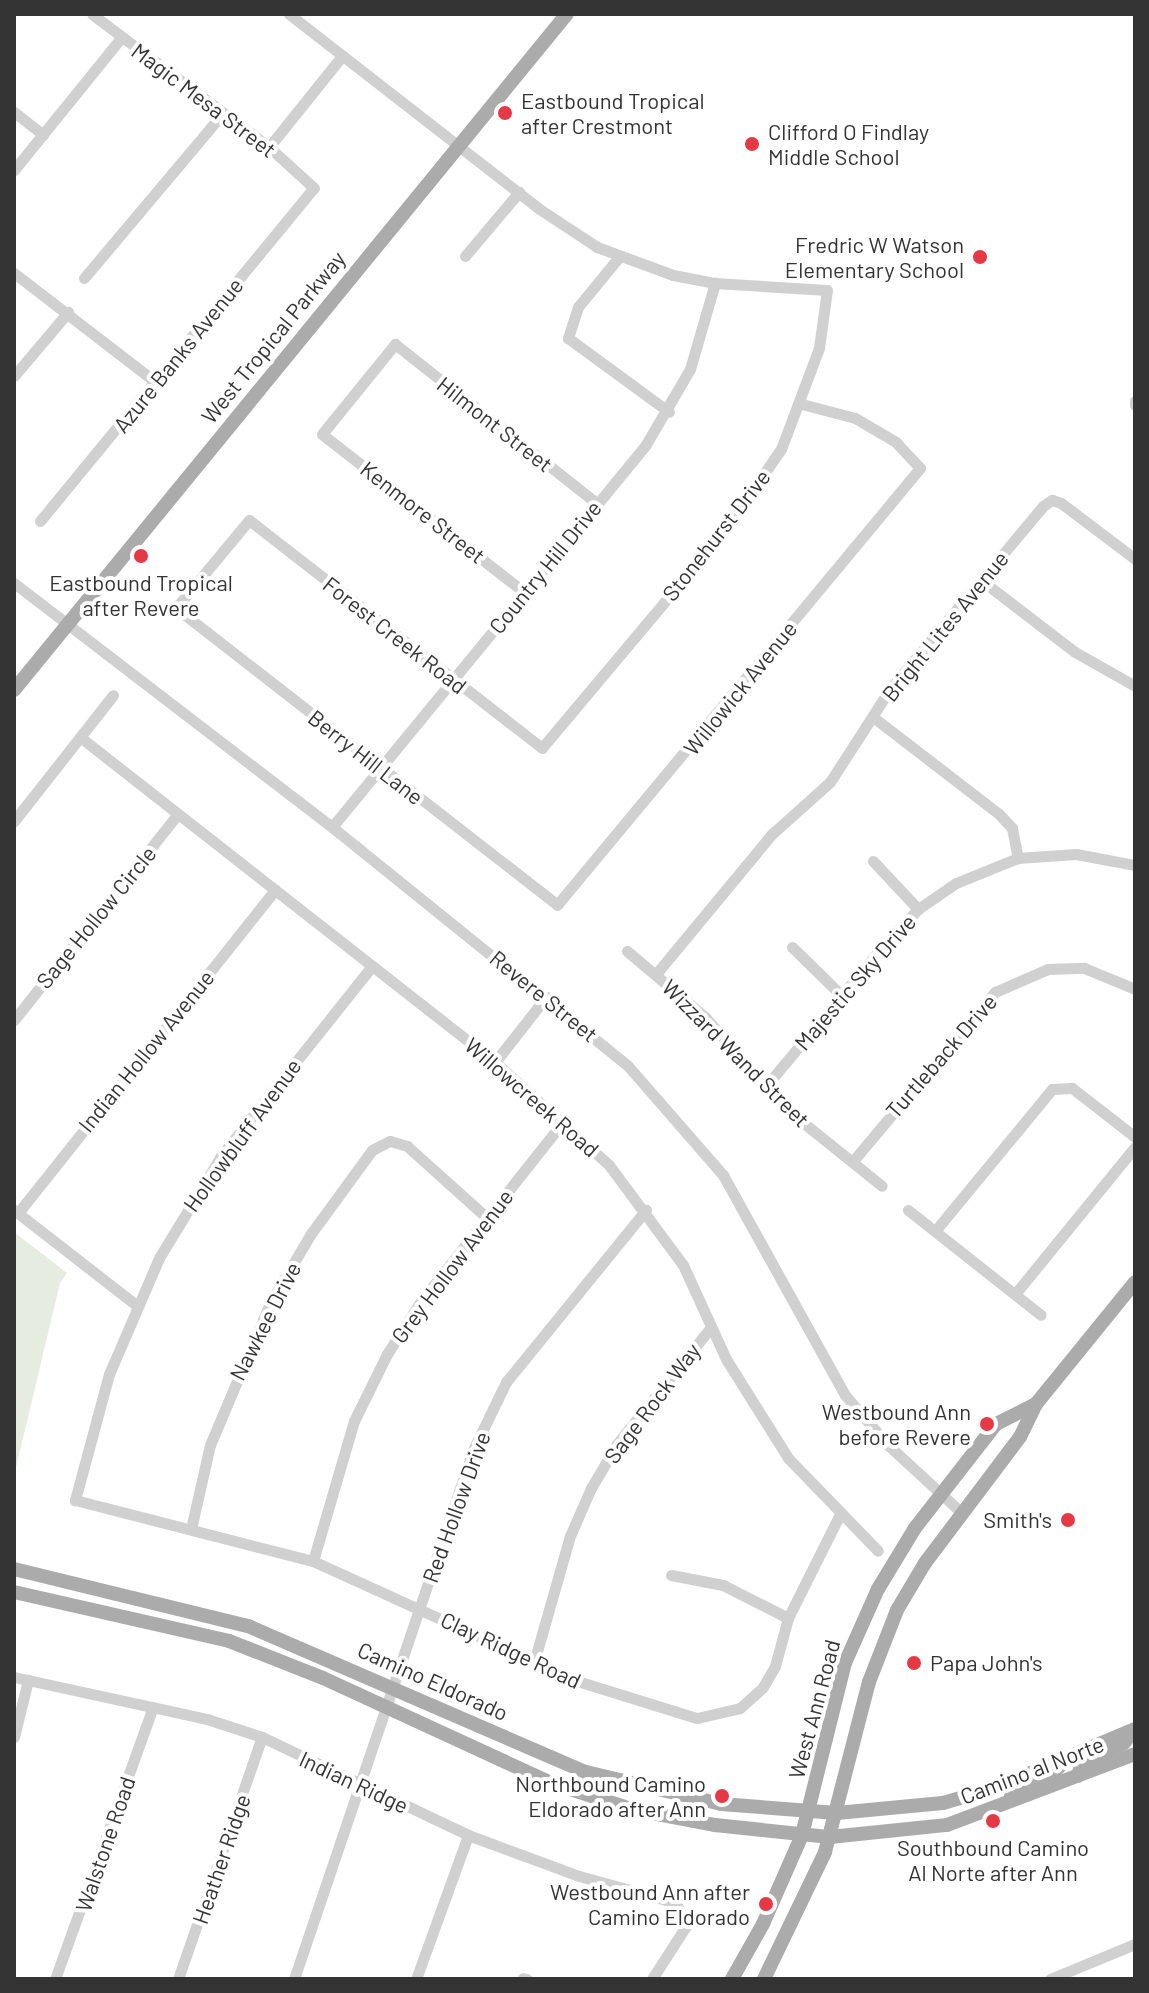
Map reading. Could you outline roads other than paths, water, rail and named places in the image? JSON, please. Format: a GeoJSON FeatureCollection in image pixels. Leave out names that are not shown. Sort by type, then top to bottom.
{"type":"FeatureCollection","features":[{"type":"Feature","properties":{"kind":"main road","name":"West Tropical Parkway"},"geometry":{"type":"LineString","coordinates":[[14,690],[567,14]]}},
{"type":"Feature","properties":{"kind":"main road","name":"West Ann Road"},"geometry":{"type":"LineString","coordinates":[[764,1979],[830,1837],[880,1648],[914,1580],[1020,1437],[1036,1404],[1135,1282]]}},
{"type":"Feature","properties":{"kind":"main road","name":"West Ann Road"},"geometry":{"type":"LineString","coordinates":[[732,1979],[763,1924],[802,1835],[856,1636],[889,1569],[941,1493],[996,1424],[1036,1404]]}},
{"type":"Feature","properties":{"kind":"main road","name":"Camino Eldorado"},"geometry":{"type":"LineString","coordinates":[[14,1569],[248,1626],[615,1781],[721,1804],[837,1813]]}},
{"type":"Feature","properties":{"kind":"main road","name":"Camino Eldorado"},"geometry":{"type":"LineString","coordinates":[[14,1592],[229,1641],[589,1797],[700,1823],[802,1835]]}},
{"type":"Feature","properties":{"kind":"main road","name":"Camino al Norte"},"geometry":{"type":"LineString","coordinates":[[837,1813],[943,1803],[1134,1730]]}},
{"type":"Feature","properties":{"kind":"main road"},"geometry":{"type":"LineString","coordinates":[[1078,1776],[1082,1762],[1124,1743],[1134,1730]]}},
{"type":"Feature","properties":{"kind":"main road","name":"Camino al Norte"},"geometry":{"type":"LineString","coordinates":[[802,1835],[830,1837],[947,1825],[992,1811],[1135,1754]]}},
{"type":"Feature","properties":{"kind":"main road"},"geometry":{"type":"LineString","coordinates":[[992,1811],[1048,1778],[1068,1756]]}},
{"type":"Feature","properties":{"kind":"street","name":"Magic Mesa Street"},"geometry":{"type":"LineString","coordinates":[[92,14],[269,147],[314,188]]}},
{"type":"Feature","properties":{"kind":"street"},"geometry":{"type":"LineString","coordinates":[[289,14],[569,230],[619,257],[715,283]]}},
{"type":"Feature","properties":{"kind":"street"},"geometry":{"type":"LineString","coordinates":[[14,170],[121,38]]}},
{"type":"Feature","properties":{"kind":"street"},"geometry":{"type":"LineString","coordinates":[[269,147],[342,56]]}},
{"type":"Feature","properties":{"kind":"street"},"geometry":{"type":"LineString","coordinates":[[14,112],[43,135]]}},
{"type":"Feature","properties":{"kind":"street"},"geometry":{"type":"LineString","coordinates":[[84,278],[223,113]]}},
{"type":"Feature","properties":{"kind":"street","name":"Azure Banks Avenue"},"geometry":{"type":"LineString","coordinates":[[40,521],[157,383],[314,188]]}},
{"type":"Feature","properties":{"kind":"street"},"geometry":{"type":"LineString","coordinates":[[465,256],[519,192]]}},
{"type":"Feature","properties":{"kind":"street"},"geometry":{"type":"LineString","coordinates":[[619,257],[578,307],[568,338],[669,412]]}},
{"type":"Feature","properties":{"kind":"street"},"geometry":{"type":"LineString","coordinates":[[14,273],[157,383]]}},
{"type":"Feature","properties":{"kind":"street","name":"Stonehurst Drive"},"geometry":{"type":"LineString","coordinates":[[542,748],[724,531],[781,449],[802,404],[827,314],[827,290],[715,283]]}},
{"type":"Feature","properties":{"kind":"street","name":"Country Hill Drive"},"geometry":{"type":"LineString","coordinates":[[332,827],[669,412],[705,328],[715,283]]}},
{"type":"Feature","properties":{"kind":"street"},"geometry":{"type":"LineString","coordinates":[[14,376],[68,312]]}},
{"type":"Feature","properties":{"kind":"street","name":"Kenmore Street"},"geometry":{"type":"LineString","coordinates":[[395,344],[322,434],[524,592]]}},
{"type":"Feature","properties":{"kind":"street","name":"Hilmont Street"},"geometry":{"type":"LineString","coordinates":[[395,344],[596,503]]}},
{"type":"Feature","properties":{"kind":"street","name":"Willowick Avenue"},"geometry":{"type":"LineString","coordinates":[[557,905],[920,468],[896,442],[855,418],[802,404]]}},
{"type":"Feature","properties":{"kind":"street","name":"Bright Lites Avenue"},"geometry":{"type":"LineString","coordinates":[[656,974],[772,834],[830,782],[873,717],[981,580],[1052,500],[1135,559]]}},
{"type":"Feature","properties":{"kind":"street","name":"Forest Creek Road"},"geometry":{"type":"LineString","coordinates":[[249,520],[542,748]]}},
{"type":"Feature","properties":{"kind":"street","name":"Berry Hill Lane"},"geometry":{"type":"LineString","coordinates":[[249,520],[176,608],[557,905]]}},
{"type":"Feature","properties":{"kind":"street"},"geometry":{"type":"LineString","coordinates":[[981,580],[1094,666],[1135,686]]}},
{"type":"Feature","properties":{"kind":"street","name":"Revere Street"},"geometry":{"type":"LineString","coordinates":[[14,583],[332,827],[628,1066],[703,1148],[752,1221],[845,1395],[888,1445],[962,1513]]}},
{"type":"Feature","properties":{"kind":"street"},"geometry":{"type":"LineString","coordinates":[[14,821],[113,695]]}},
{"type":"Feature","properties":{"kind":"street"},"geometry":{"type":"LineString","coordinates":[[873,717],[999,814],[1012,828],[1018,858]]}},
{"type":"Feature","properties":{"kind":"street","name":"Willowcreek Road"},"geometry":{"type":"LineString","coordinates":[[80,737],[565,1119],[646,1210],[683,1265],[711,1327],[788,1458],[839,1516],[878,1551]]}},
{"type":"Feature","properties":{"kind":"street","name":"Sage Hollow Circle"},"geometry":{"type":"LineString","coordinates":[[14,1020],[178,814]]}},
{"type":"Feature","properties":{"kind":"street","name":"Majestic Sky Drive"},"geometry":{"type":"LineString","coordinates":[[766,1086],[918,909],[956,883],[1018,858],[1076,854],[1135,865]]}},
{"type":"Feature","properties":{"kind":"street"},"geometry":{"type":"LineString","coordinates":[[873,861],[918,909]]}},
{"type":"Feature","properties":{"kind":"street","name":"Indian Hollow Avenue"},"geometry":{"type":"LineString","coordinates":[[16,1211],[275,890]]}},
{"type":"Feature","properties":{"kind":"street"},"geometry":{"type":"LineString","coordinates":[[792,947],[841,995]]}},
{"type":"Feature","properties":{"kind":"street","name":"Wizzard Wand Street"},"geometry":{"type":"LineString","coordinates":[[627,951],[705,1017],[785,1108],[882,1186]]}},
{"type":"Feature","properties":{"kind":"street","name":"Hollowbluff Avenue"},"geometry":{"type":"LineString","coordinates":[[75,1500],[95,1417],[136,1305],[221,1156],[372,966]]}},
{"type":"Feature","properties":{"kind":"street","name":"Turtleback Drive"},"geometry":{"type":"LineString","coordinates":[[853,1161],[995,992],[1048,969],[1072,968],[1098,973],[1135,989]]}},
{"type":"Feature","properties":{"kind":"street"},"geometry":{"type":"LineString","coordinates":[[495,1062],[546,997]]}},
{"type":"Feature","properties":{"kind":"street"},"geometry":{"type":"LineString","coordinates":[[935,1231],[1052,1089],[1061,1086],[1135,1137]]}},
{"type":"Feature","properties":{"kind":"street","name":"Grey Hollow Avenue"},"geometry":{"type":"LineString","coordinates":[[313,1561],[354,1421],[387,1354],[486,1217],[565,1119]]}},
{"type":"Feature","properties":{"kind":"street","name":"Nawkee Drive"},"geometry":{"type":"LineString","coordinates":[[191,1529],[210,1445],[270,1303],[310,1235],[363,1162],[380,1144],[390,1141],[407,1146],[486,1217]]}},
{"type":"Feature","properties":{"kind":"street"},"geometry":{"type":"LineString","coordinates":[[1015,1294],[1135,1147]]}},
{"type":"Feature","properties":{"kind":"street","name":"Red Hollow Drive"},"geometry":{"type":"LineString","coordinates":[[294,1979],[388,1709],[457,1489],[506,1382],[646,1210]]}},
{"type":"Feature","properties":{"kind":"street"},"geometry":{"type":"LineString","coordinates":[[908,1210],[1041,1315]]}},
{"type":"Feature","properties":{"kind":"street"},"geometry":{"type":"LineString","coordinates":[[16,1211],[136,1305]]}},
{"type":"Feature","properties":{"kind":"street","name":"Sage Rock Way"},"geometry":{"type":"LineString","coordinates":[[534,1662],[570,1536],[591,1488],[617,1444],[711,1327]]}},
{"type":"Feature","properties":{"kind":"street","name":"Clay Ridge Road"},"geometry":{"type":"LineString","coordinates":[[75,1500],[313,1561],[534,1662],[655,1709],[713,1717],[740,1708],[763,1687],[775,1666],[788,1618],[839,1516]]}},
{"type":"Feature","properties":{"kind":"street"},"geometry":{"type":"LineString","coordinates":[[671,1575],[723,1585],[788,1618]]}},
{"type":"Feature","properties":{"kind":"street","name":"Indian Ridge"},"geometry":{"type":"LineString","coordinates":[[14,1677],[153,1707],[262,1737],[359,1786],[468,1835],[579,1876],[666,1900],[684,1915],[682,1938],[652,1979]]}},
{"type":"Feature","properties":{"kind":"street"},"geometry":{"type":"LineString","coordinates":[[14,1737],[28,1680]]}},
{"type":"Feature","properties":{"kind":"street","name":"Walstone Road"},"geometry":{"type":"LineString","coordinates":[[55,1979],[153,1707]]}},
{"type":"Feature","properties":{"kind":"street","name":"Heather Ridge"},"geometry":{"type":"LineString","coordinates":[[178,1979],[262,1737]]}},
{"type":"Feature","properties":{"kind":"street"},"geometry":{"type":"LineString","coordinates":[[416,1979],[468,1835]]}},
{"type":"Feature","properties":{"kind":"street"},"geometry":{"type":"LineString","coordinates":[[1050,1979],[1135,1944]]}},
{"type":"Feature","properties":{"kind":"place","name":"Eastbound Tropical after Crestmont"},"geometry":{"type":"Point","coordinates":[505,113]}},
{"type":"Feature","properties":{"kind":"place","name":"Clifford O Findlay Middle School"},"geometry":{"type":"Point","coordinates":[752,144]}},
{"type":"Feature","properties":{"kind":"place","name":"Fredric W Watson Elementary School"},"geometry":{"type":"Point","coordinates":[980,257]}},
{"type":"Feature","properties":{"kind":"place","name":"Eastbound Tropical after Revere"},"geometry":{"type":"Point","coordinates":[141,556]}},
{"type":"Feature","properties":{"kind":"place","name":"Westbound Ann before Revere"},"geometry":{"type":"Point","coordinates":[987,1424]}},
{"type":"Feature","properties":{"kind":"place","name":"Smith's"},"geometry":{"type":"Point","coordinates":[1068,1520]}},
{"type":"Feature","properties":{"kind":"place","name":"Papa John's"},"geometry":{"type":"Point","coordinates":[914,1663]}},
{"type":"Feature","properties":{"kind":"place","name":"Northbound Camino Eldorado after Ann"},"geometry":{"type":"Point","coordinates":[722,1796]}},
{"type":"Feature","properties":{"kind":"place","name":"Southbound Camino Al Norte after Ann"},"geometry":{"type":"Point","coordinates":[993,1821]}},
{"type":"Feature","properties":{"kind":"place","name":"Westbound Ann after Camino Eldorado"},"geometry":{"type":"Point","coordinates":[766,1904]}}]}
